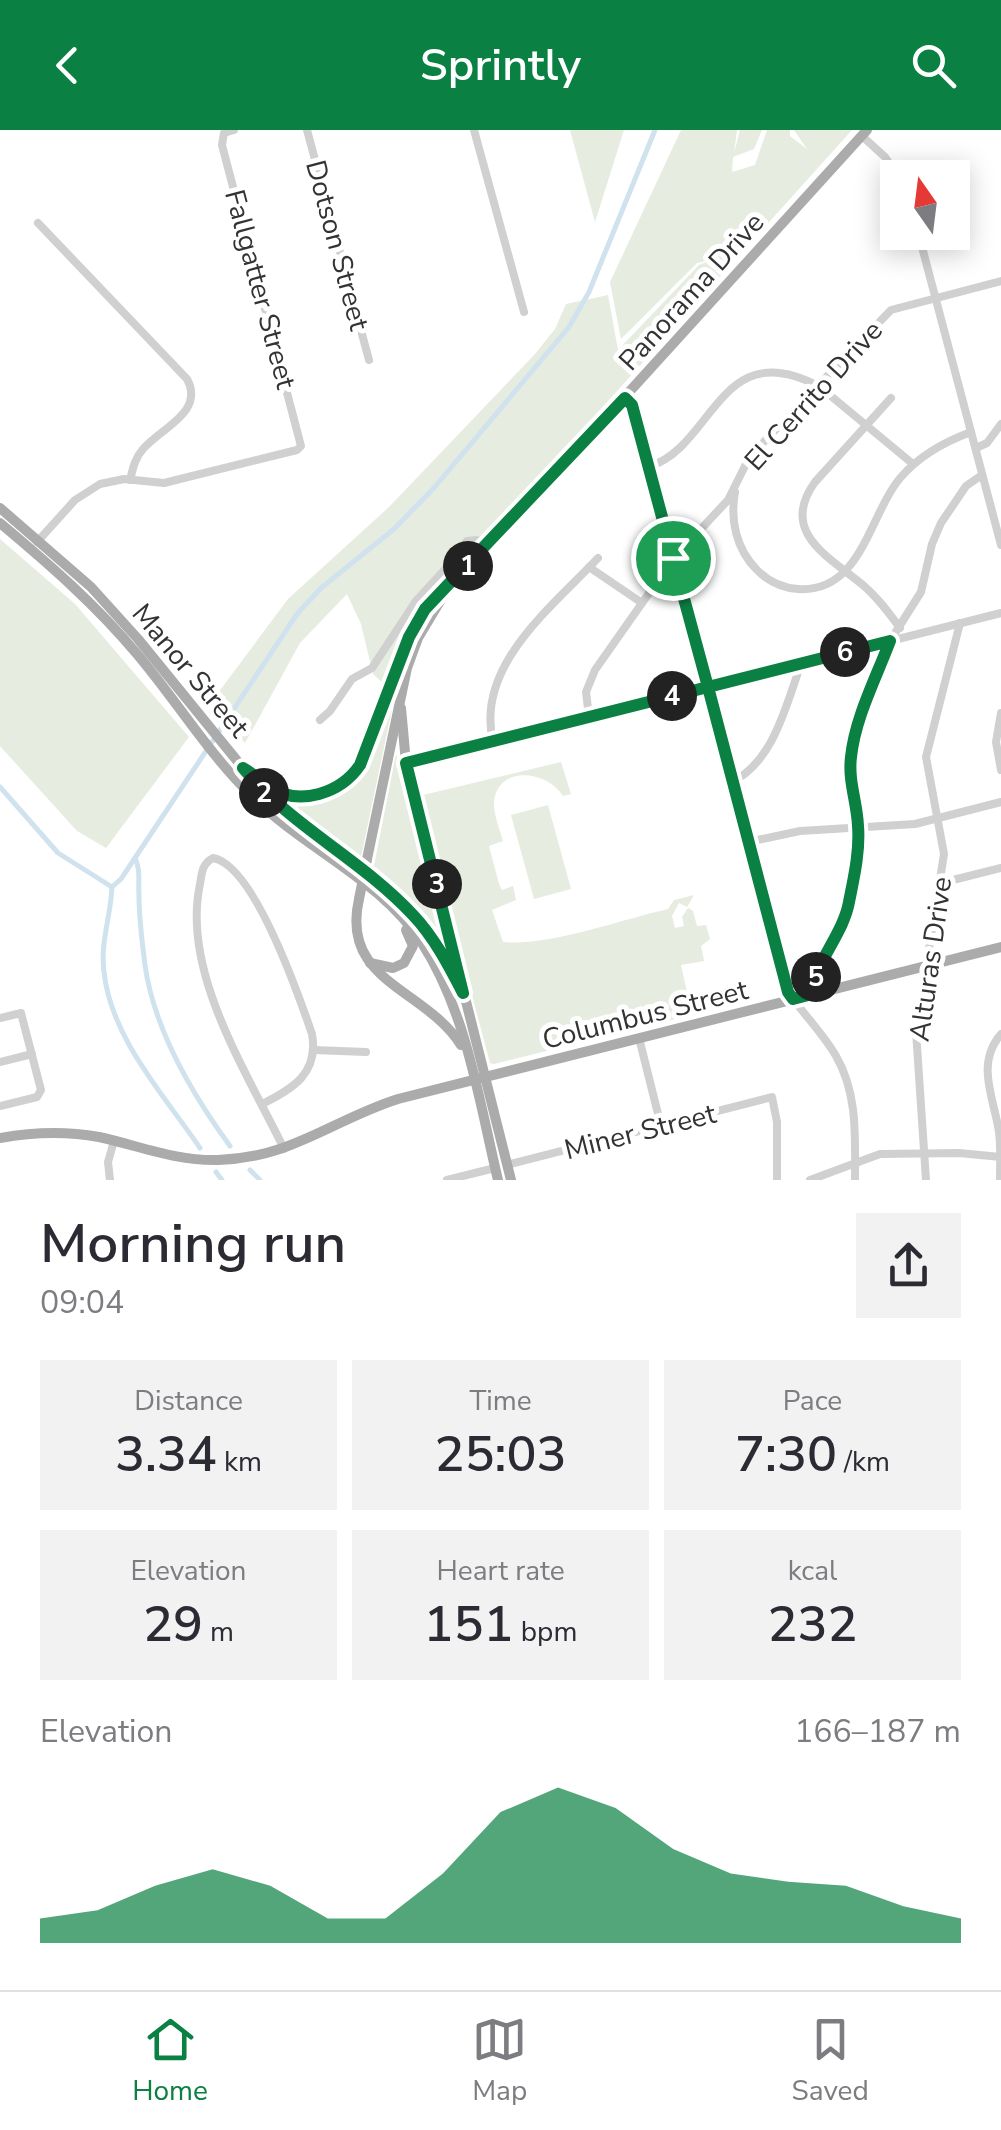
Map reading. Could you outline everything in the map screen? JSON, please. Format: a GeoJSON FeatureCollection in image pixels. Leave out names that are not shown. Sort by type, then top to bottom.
{"type":"FeatureCollection","features":[{"type":"Feature","properties":{"kind":"main road","name":"Panorama Drive"},"geometry":{"type":"LineString","coordinates":[[369,963],[356,938],[359,898],[400,692],[418,638],[431,614],[484,549],[865,133]]}},
{"type":"Feature","properties":{"kind":"main road","name":"Manor Street"},"geometry":{"type":"LineString","coordinates":[[0,508],[114,627],[225,755],[262,806],[390,906],[421,941],[450,997],[477,1075]]}},
{"type":"Feature","properties":{"kind":"main road","name":"Manor Street"},"geometry":{"type":"LineString","coordinates":[[0,524],[35,545]]}},
{"type":"Feature","properties":{"kind":"main road"},"geometry":{"type":"LineString","coordinates":[[243,768],[286,794],[324,793],[350,778],[360,765],[421,614],[484,549]]}},
{"type":"Feature","properties":{"kind":"main road"},"geometry":{"type":"LineString","coordinates":[[400,692],[406,763],[463,993],[477,1075],[502,1166],[511,1180]]}},
{"type":"Feature","properties":{"kind":"main road","name":"Manor Street"},"geometry":{"type":"LineString","coordinates":[[225,755],[243,768],[284,812],[382,886],[412,914],[439,950],[463,993]]}},
{"type":"Feature","properties":{"kind":"main road"},"geometry":{"type":"LineString","coordinates":[[369,963],[393,968],[404,963],[412,951],[409,935],[390,906]]}},
{"type":"Feature","properties":{"kind":"main road","name":"Columbus Street"},"geometry":{"type":"LineString","coordinates":[[0,1138],[64,1133],[204,1160],[252,1157],[284,1150],[382,1104],[477,1075],[1001,947]]}},
{"type":"Feature","properties":{"kind":"main road"},"geometry":{"type":"LineString","coordinates":[[369,963],[452,1032],[477,1075]]}},
{"type":"Feature","properties":{"kind":"main road"},"geometry":{"type":"LineString","coordinates":[[498,1180],[502,1166]]}},
{"type":"Feature","properties":{"kind":"street","name":"Fallgatter Street"},"geometry":{"type":"LineString","coordinates":[[130,480],[164,484],[301,446],[222,145],[224,132],[234,130]]}},
{"type":"Feature","properties":{"kind":"street","name":"Dotson Street"},"geometry":{"type":"LineString","coordinates":[[306,130],[369,360]]}},
{"type":"Feature","properties":{"kind":"street"},"geometry":{"type":"LineString","coordinates":[[474,130],[524,312]]}},
{"type":"Feature","properties":{"kind":"street"},"geometry":{"type":"LineString","coordinates":[[865,133],[886,160]]}},
{"type":"Feature","properties":{"kind":"street"},"geometry":{"type":"LineString","coordinates":[[35,545],[86,492],[108,481],[130,480],[140,452],[188,409],[192,394],[190,384],[38,223]]}},
{"type":"Feature","properties":{"kind":"street"},"geometry":{"type":"LineString","coordinates":[[923,250],[1001,545]]}},
{"type":"Feature","properties":{"kind":"street","name":"El Cerrito Drive"},"geometry":{"type":"LineString","coordinates":[[589,717],[586,699],[592,676],[673,558],[722,509],[754,453],[890,310],[1001,281]]}},
{"type":"Feature","properties":{"kind":"street"},"geometry":{"type":"LineString","coordinates":[[648,467],[675,455],[714,404],[739,383],[781,374],[820,387],[913,464]]}},
{"type":"Feature","properties":{"kind":"street"},"geometry":{"type":"LineString","coordinates":[[625,398],[632,405],[788,992],[827,1042],[847,1080],[855,1118],[855,1180]]}},
{"type":"Feature","properties":{"kind":"street"},"geometry":{"type":"LineString","coordinates":[[891,398],[814,482],[804,505],[803,521],[812,544],[877,598],[900,628]]}},
{"type":"Feature","properties":{"kind":"street"},"geometry":{"type":"LineString","coordinates":[[976,448],[987,443],[1000,425]]}},
{"type":"Feature","properties":{"kind":"street"},"geometry":{"type":"LineString","coordinates":[[737,483],[733,513],[744,554],[762,575],[782,586],[805,589],[824,585],[846,572],[891,489],[913,464],[971,432]]}},
{"type":"Feature","properties":{"kind":"street"},"geometry":{"type":"LineString","coordinates":[[812,994],[816,975],[848,907],[858,828],[850,778],[853,742],[890,641],[921,592],[941,522],[966,486],[982,475]]}},
{"type":"Feature","properties":{"kind":"street"},"geometry":{"type":"LineString","coordinates":[[320,720],[352,679],[372,668],[416,601],[466,540],[473,539],[484,549]]}},
{"type":"Feature","properties":{"kind":"street"},"geometry":{"type":"LineString","coordinates":[[493,742],[489,709],[506,662],[598,558]]}},
{"type":"Feature","properties":{"kind":"street"},"geometry":{"type":"LineString","coordinates":[[590,566],[642,603]]}},
{"type":"Feature","properties":{"kind":"street"},"geometry":{"type":"LineString","coordinates":[[658,580],[672,576],[680,583]]}},
{"type":"Feature","properties":{"kind":"street"},"geometry":{"type":"LineString","coordinates":[[406,763],[1001,613]]}},
{"type":"Feature","properties":{"kind":"street","name":"Alturas Drive"},"geometry":{"type":"LineString","coordinates":[[926,1180],[915,1048],[941,883],[943,844],[928,779],[927,746],[960,623]]}},
{"type":"Feature","properties":{"kind":"street"},"geometry":{"type":"LineString","coordinates":[[376,649],[386,645]]}},
{"type":"Feature","properties":{"kind":"street"},"geometry":{"type":"LineString","coordinates":[[732,782],[745,776],[765,751],[801,664]]}},
{"type":"Feature","properties":{"kind":"street"},"geometry":{"type":"LineString","coordinates":[[1001,713],[996,742],[1001,770]]}},
{"type":"Feature","properties":{"kind":"street"},"geometry":{"type":"LineString","coordinates":[[748,842],[790,832],[905,826],[1001,802]]}},
{"type":"Feature","properties":{"kind":"street"},"geometry":{"type":"LineString","coordinates":[[262,1104],[302,1080],[314,1050],[310,1028],[259,904],[246,884],[222,860],[213,858],[204,866],[196,907],[199,954],[229,1036],[284,1150]]}},
{"type":"Feature","properties":{"kind":"street"},"geometry":{"type":"LineString","coordinates":[[941,883],[1001,868]]}},
{"type":"Feature","properties":{"kind":"street"},"geometry":{"type":"LineString","coordinates":[[0,1018],[22,1013],[40,1094],[0,1106]]}},
{"type":"Feature","properties":{"kind":"street"},"geometry":{"type":"LineString","coordinates":[[1000,1180],[999,1130],[986,1066],[992,1045],[1001,1034]]}},
{"type":"Feature","properties":{"kind":"street"},"geometry":{"type":"LineString","coordinates":[[639,1038],[661,1126]]}},
{"type":"Feature","properties":{"kind":"street"},"geometry":{"type":"LineString","coordinates":[[314,1050],[366,1052]]}},
{"type":"Feature","properties":{"kind":"street"},"geometry":{"type":"LineString","coordinates":[[0,1062],[32,1054]]}},
{"type":"Feature","properties":{"kind":"street","name":"Miner Street"},"geometry":{"type":"LineString","coordinates":[[447,1180],[772,1098],[779,1179]]}},
{"type":"Feature","properties":{"kind":"street"},"geometry":{"type":"LineString","coordinates":[[110,1180],[108,1162],[114,1141]]}},
{"type":"Feature","properties":{"kind":"street"},"geometry":{"type":"LineString","coordinates":[[810,1180],[880,1154],[1001,1157]]}},
{"type":"Feature","properties":{"kind":"street"},"geometry":{"type":"LineString","coordinates":[[763,1180],[779,1179]]}},
{"type":"Feature","properties":{"kind":"shaded area"},"geometry":{"type":"Polygon","coordinates":[[[570,130],[624,130],[595,222],[570,130]]]}},
{"type":"Feature","properties":{"kind":"shaded area"},"geometry":{"type":"Polygon","coordinates":[[[681,130],[737,130],[734,153],[740,130],[762,130],[754,149],[733,157],[732,172],[755,165],[767,130],[790,130],[790,136],[807,149],[794,130],[852,130],[421,609],[385,685],[373,674],[361,624],[347,594],[300,643],[245,743],[209,705],[288,599],[389,507],[535,354],[555,329],[566,304],[608,295],[618,350],[699,265],[711,260],[697,263],[621,339],[610,282],[681,130]]]}},
{"type":"Feature","properties":{"kind":"shaded area"},"geometry":{"type":"Polygon","coordinates":[[[0,539],[75,604],[189,737],[106,848],[77,831],[0,746],[0,539]]]}},
{"type":"Feature","properties":{"kind":"shaded area"},"geometry":{"type":"Polygon","coordinates":[[[388,703],[393,704],[360,862],[275,796],[298,802],[335,795],[348,784],[368,755],[388,703]]]}},
{"type":"Feature","properties":{"kind":"shaded area"},"geometry":{"type":"Polygon","coordinates":[[[396,754],[450,955],[403,895],[373,871],[396,754]]]}},
{"type":"Feature","properties":{"kind":"shaded area"},"geometry":{"type":"Polygon","coordinates":[[[561,762],[571,794],[563,796],[547,781],[525,775],[505,781],[494,801],[503,841],[489,846],[502,890],[513,886],[516,900],[492,910],[503,942],[585,931],[668,909],[674,900],[694,895],[687,907],[679,903],[672,916],[675,928],[684,926],[682,917],[688,908],[693,911],[697,926],[706,925],[710,939],[701,946],[704,961],[681,965],[692,1015],[494,1064],[490,1063],[419,796],[561,762]]]}},
{"type":"Feature","properties":{"kind":"shaded area"},"geometry":{"type":"Polygon","coordinates":[[[548,805],[571,889],[534,899],[511,815],[548,805]]]}},
{"type":"Feature","properties":{"kind":"waterway"},"geometry":{"type":"LineString","coordinates":[[200,1148],[141,1065],[117,1020],[104,972],[103,950],[112,887],[297,614],[321,588],[394,529],[433,489],[569,327],[589,292],[655,130]]}},
{"type":"Feature","properties":{"kind":"waterway"},"geometry":{"type":"LineString","coordinates":[[0,787],[58,853],[112,887]]}},
{"type":"Feature","properties":{"kind":"waterway"},"geometry":{"type":"LineString","coordinates":[[135,858],[145,965],[157,1013],[189,1083],[230,1146]]}},
{"type":"Feature","properties":{"kind":"waterway"},"geometry":{"type":"LineString","coordinates":[[250,1170],[260,1180]]}},
{"type":"Feature","properties":{"kind":"waterway"},"geometry":{"type":"LineString","coordinates":[[216,1172],[222,1180]]}},
{"type":"Feature","properties":{"kind":"route"},"geometry":{"type":"LineString","coordinates":[[673,558],[632,405],[625,398],[425,609],[409,637],[360,765],[350,778],[324,793],[286,794],[243,768],[284,812],[382,886],[412,914],[439,950],[463,993],[406,763],[708,687],[788,992],[793,999],[812,994],[816,975],[848,907],[859,836],[850,778],[851,753],[890,641],[708,687],[673,558]]}}]}
